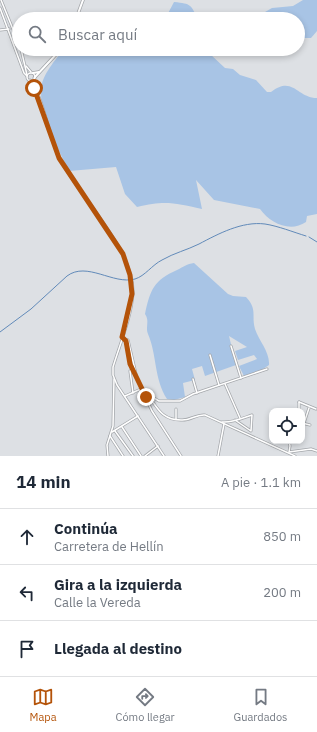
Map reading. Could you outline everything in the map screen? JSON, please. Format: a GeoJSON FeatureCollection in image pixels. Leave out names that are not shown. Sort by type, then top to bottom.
{"type":"FeatureCollection","features":[{"type":"Feature","properties":{"kind":"street"},"geometry":{"type":"LineString","coordinates":[[1,0],[12,27]]}},
{"type":"Feature","properties":{"kind":"street"},"geometry":{"type":"LineString","coordinates":[[79,12],[83,0]]}},
{"type":"Feature","properties":{"kind":"street"},"geometry":{"type":"LineString","coordinates":[[0,8],[12,38]]}},
{"type":"Feature","properties":{"kind":"street"},"geometry":{"type":"LineString","coordinates":[[0,30],[9,29]]}},
{"type":"Feature","properties":{"kind":"street"},"geometry":{"type":"LineString","coordinates":[[18,56],[24,75],[27,75],[36,92],[59,158],[123,254],[132,282],[132,294],[113,367],[114,379],[111,432],[107,445],[108,456]]}},
{"type":"Feature","properties":{"kind":"street"},"geometry":{"type":"LineString","coordinates":[[23,56],[27,75]]}},
{"type":"Feature","properties":{"kind":"street"},"geometry":{"type":"LineString","coordinates":[[30,80],[34,78],[54,56]]}},
{"type":"Feature","properties":{"kind":"street"},"geometry":{"type":"LineString","coordinates":[[26,66],[34,78],[36,92]]}},
{"type":"Feature","properties":{"kind":"street"},"geometry":{"type":"LineString","coordinates":[[27,75],[40,71]]}},
{"type":"Feature","properties":{"kind":"street"},"geometry":{"type":"LineString","coordinates":[[122,337],[128,340],[136,376]]}},
{"type":"Feature","properties":{"kind":"street"},"geometry":{"type":"LineString","coordinates":[[124,338],[132,370],[158,423],[181,456]]}},
{"type":"Feature","properties":{"kind":"street"},"geometry":{"type":"LineString","coordinates":[[231,346],[241,378]]}},
{"type":"Feature","properties":{"kind":"street"},"geometry":{"type":"LineString","coordinates":[[210,355],[219,385]]}},
{"type":"Feature","properties":{"kind":"street"},"geometry":{"type":"LineString","coordinates":[[147,394],[159,400],[174,402],[197,392],[267,369]]}},
{"type":"Feature","properties":{"kind":"street"},"geometry":{"type":"LineString","coordinates":[[132,370],[130,371],[133,393]]}},
{"type":"Feature","properties":{"kind":"street"},"geometry":{"type":"LineString","coordinates":[[114,379],[164,456]]}},
{"type":"Feature","properties":{"kind":"street"},"geometry":{"type":"LineString","coordinates":[[193,380],[197,392]]}},
{"type":"Feature","properties":{"kind":"street"},"geometry":{"type":"LineString","coordinates":[[225,384],[240,418]]}},
{"type":"Feature","properties":{"kind":"street"},"geometry":{"type":"LineString","coordinates":[[125,396],[142,389]]}},
{"type":"Feature","properties":{"kind":"street"},"geometry":{"type":"LineString","coordinates":[[142,389],[157,410],[176,419],[184,420],[201,415],[223,423],[252,438],[279,447],[295,456]]}},
{"type":"Feature","properties":{"kind":"street"},"geometry":{"type":"LineString","coordinates":[[299,408],[299,402],[316,409]]}},
{"type":"Feature","properties":{"kind":"street"},"geometry":{"type":"LineString","coordinates":[[305,418],[309,407]]}},
{"type":"Feature","properties":{"kind":"street"},"geometry":{"type":"LineString","coordinates":[[176,410],[176,419]]}},
{"type":"Feature","properties":{"kind":"street"},"geometry":{"type":"LineString","coordinates":[[223,423],[252,415],[252,438]]}},
{"type":"Feature","properties":{"kind":"street"},"geometry":{"type":"LineString","coordinates":[[111,432],[138,416]]}},
{"type":"Feature","properties":{"kind":"street"},"geometry":{"type":"LineString","coordinates":[[235,420],[251,431]]}},
{"type":"Feature","properties":{"kind":"street"},"geometry":{"type":"LineString","coordinates":[[218,456],[223,423]]}},
{"type":"Feature","properties":{"kind":"street"},"geometry":{"type":"LineString","coordinates":[[305,424],[310,425]]}},
{"type":"Feature","properties":{"kind":"street"},"geometry":{"type":"LineString","coordinates":[[122,426],[141,455],[137,456]]}},
{"type":"Feature","properties":{"kind":"street"},"geometry":{"type":"LineString","coordinates":[[115,431],[133,456]]}},
{"type":"Feature","properties":{"kind":"street"},"geometry":{"type":"LineString","coordinates":[[110,436],[123,456]]}},
{"type":"Feature","properties":{"kind":"street"},"geometry":{"type":"LineString","coordinates":[[290,444],[289,452],[311,449],[317,450]]}},
{"type":"Feature","properties":{"kind":"street"},"geometry":{"type":"LineString","coordinates":[[145,456],[158,446]]}},
{"type":"Feature","properties":{"kind":"shaded area"},"geometry":{"type":"Polygon","coordinates":[[[303,0],[317,0],[317,31],[311,38],[305,38],[305,12],[265,12],[272,8],[293,6],[303,0]]]}},
{"type":"Feature","properties":{"kind":"shaded area"},"geometry":{"type":"Polygon","coordinates":[[[174,2],[187,4],[194,12],[169,12],[174,2]]]}},
{"type":"Feature","properties":{"kind":"shaded area"},"geometry":{"type":"Polygon","coordinates":[[[59,56],[212,56],[225,68],[233,69],[240,75],[256,80],[267,92],[271,92],[278,87],[290,86],[304,95],[317,98],[317,214],[307,216],[306,222],[300,225],[293,227],[281,225],[269,218],[260,209],[214,200],[196,180],[202,209],[170,203],[137,207],[125,194],[116,167],[69,171],[46,121],[41,100],[42,84],[50,68],[59,56]]]}},
{"type":"Feature","properties":{"kind":"shaded area"},"geometry":{"type":"Polygon","coordinates":[[[194,263],[228,294],[246,297],[250,302],[253,309],[255,329],[268,356],[269,365],[260,371],[244,376],[239,366],[257,359],[254,355],[238,360],[235,351],[247,347],[229,336],[236,365],[205,376],[202,366],[192,369],[195,380],[183,383],[185,397],[174,400],[167,399],[160,383],[151,342],[147,331],[147,319],[145,314],[151,292],[158,282],[169,274],[194,263]]]}},
{"type":"Feature","properties":{"kind":"waterway"},"geometry":{"type":"LineString","coordinates":[[0,332],[31,309],[67,276],[75,272],[92,272],[127,280],[139,278],[158,262],[222,232],[248,224],[270,225],[306,236]]}},
{"type":"Feature","properties":{"kind":"waterway"},"geometry":{"type":"LineString","coordinates":[[309,237],[317,242]]}},
{"type":"Feature","properties":{"kind":"route"},"geometry":{"type":"LineString","coordinates":[[34,88],[59,158],[123,254],[132,282],[132,294],[129,313],[122,337],[126,341],[132,370],[146,397]]}}]}
